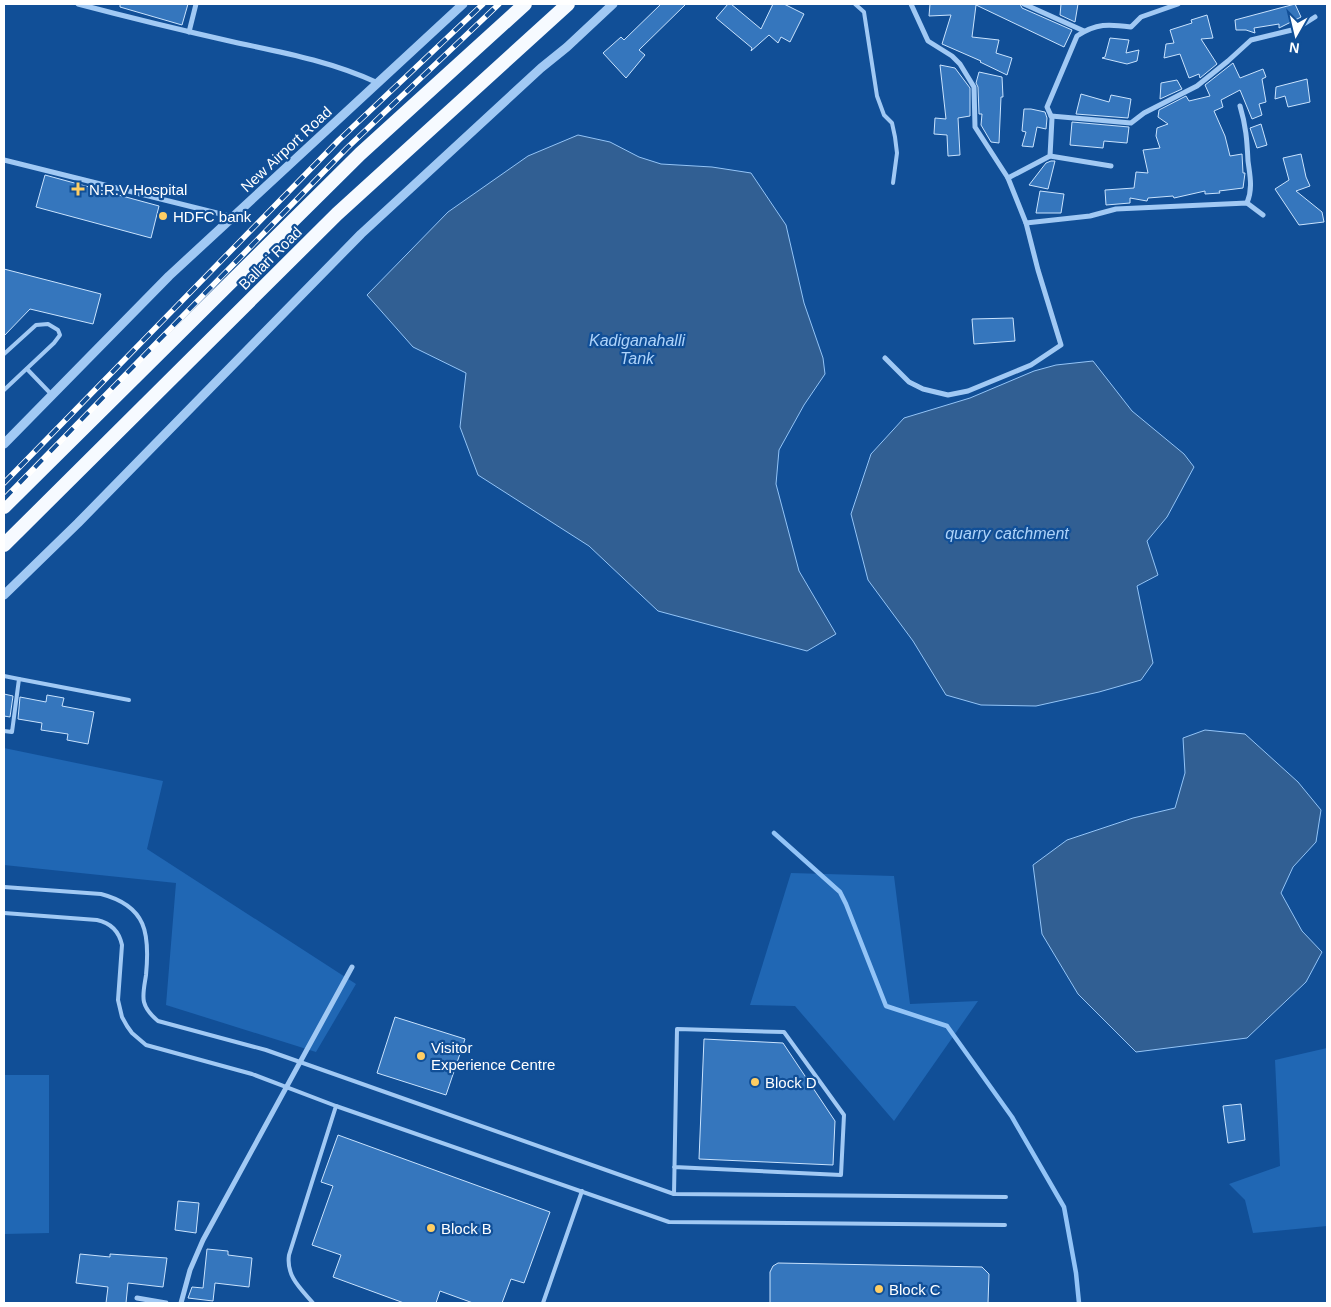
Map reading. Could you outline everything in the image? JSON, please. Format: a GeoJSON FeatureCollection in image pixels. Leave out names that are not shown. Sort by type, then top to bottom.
{"type":"FeatureCollection","features":[{"type":"Feature","properties":{"kind":"highway","name":"Ballari Road"},"geometry":{"type":"LineString","coordinates":[[8,503],[360,154],[524,4]]}},
{"type":"Feature","properties":{"kind":"highway","name":"Ballari Road"},"geometry":{"type":"LineString","coordinates":[[4,545],[337,214],[568,4]]}},
{"type":"Feature","properties":{"kind":"street"},"geometry":{"type":"LineString","coordinates":[[78,4],[189,32],[317,60],[352,71],[378,83]]}},
{"type":"Feature","properties":{"kind":"street"},"geometry":{"type":"LineString","coordinates":[[189,32],[196,4]]}},
{"type":"Feature","properties":{"kind":"street","name":"New Airport Road"},"geometry":{"type":"LineString","coordinates":[[4,444],[169,276],[463,4]]}},
{"type":"Feature","properties":{"kind":"street"},"geometry":{"type":"LineString","coordinates":[[4,595],[78,523],[361,234],[534,74],[567,47],[613,4]]}},
{"type":"Feature","properties":{"kind":"street"},"geometry":{"type":"LineString","coordinates":[[885,358],[909,382],[924,389],[948,395],[968,391],[1031,364],[1061,345],[1026,223],[1008,178],[975,127],[974,87],[960,64],[952,56],[928,40],[910,4]]}},
{"type":"Feature","properties":{"kind":"street"},"geometry":{"type":"LineString","coordinates":[[1024,4],[1084,31]]}},
{"type":"Feature","properties":{"kind":"street"},"geometry":{"type":"LineString","coordinates":[[1050,156],[1051,116],[1047,107],[1077,36],[1084,31],[1108,24],[1130,27],[1141,17],[1178,4]]}},
{"type":"Feature","properties":{"kind":"street"},"geometry":{"type":"LineString","coordinates":[[1051,116],[1131,123],[1144,113],[1197,86],[1251,40],[1296,29],[1315,17]]}},
{"type":"Feature","properties":{"kind":"street"},"geometry":{"type":"LineString","coordinates":[[1240,106],[1246,128],[1251,181],[1251,193],[1247,203]]}},
{"type":"Feature","properties":{"kind":"street"},"geometry":{"type":"LineString","coordinates":[[1008,178],[1050,156],[1112,166]]}},
{"type":"Feature","properties":{"kind":"street"},"geometry":{"type":"LineString","coordinates":[[4,160],[233,217]]}},
{"type":"Feature","properties":{"kind":"street"},"geometry":{"type":"LineString","coordinates":[[1026,223],[1090,216],[1116,209],[1247,203],[1263,215]]}},
{"type":"Feature","properties":{"kind":"street"},"geometry":{"type":"LineString","coordinates":[[180,1303],[190,1270],[203,1240],[352,967]]}},
{"type":"Feature","properties":{"kind":"street"},"geometry":{"type":"LineString","coordinates":[[138,1298],[166,1303]]}},
{"type":"Feature","properties":{"kind":"lane"},"geometry":{"type":"LineString","coordinates":[[855,4],[864,12],[877,96],[884,115],[892,123],[897,153],[893,183]]}},
{"type":"Feature","properties":{"kind":"lane"},"geometry":{"type":"LineString","coordinates":[[4,354],[36,324],[48,324],[58,330],[60,335],[4,390]]}},
{"type":"Feature","properties":{"kind":"lane"},"geometry":{"type":"LineString","coordinates":[[27,369],[52,394]]}},
{"type":"Feature","properties":{"kind":"lane"},"geometry":{"type":"LineString","coordinates":[[4,676],[130,700]]}},
{"type":"Feature","properties":{"kind":"lane"},"geometry":{"type":"LineString","coordinates":[[4,731],[12,732],[19,679]]}},
{"type":"Feature","properties":{"kind":"lane"},"geometry":{"type":"LineString","coordinates":[[4,886],[101,894],[123,902],[140,919],[147,936],[148,952],[144,999],[146,1007],[158,1021],[266,1050],[674,1194],[1006,1197]]}},
{"type":"Feature","properties":{"kind":"lane"},"geometry":{"type":"LineString","coordinates":[[4,913],[97,920],[109,924],[118,933],[122,945],[118,1000],[122,1018],[132,1033],[146,1045],[252,1074],[336,1106],[668,1222],[1005,1225]]}},
{"type":"Feature","properties":{"kind":"lane"},"geometry":{"type":"LineString","coordinates":[[674,1167],[841,1175],[844,1115],[784,1032],[678,1029],[674,1167],[674,1194]]}},
{"type":"Feature","properties":{"kind":"lane"},"geometry":{"type":"LineString","coordinates":[[312,1303],[291,1275],[288,1263],[336,1106]]}},
{"type":"Feature","properties":{"kind":"lane"},"geometry":{"type":"LineString","coordinates":[[543,1303],[582,1192]]}},
{"type":"Feature","properties":{"kind":"shaded area"},"geometry":{"type":"Polygon","coordinates":[[[4,748],[163,781],[147,849],[356,984],[316,1052],[166,1005],[176,883],[4,865],[4,748]]]}},
{"type":"Feature","properties":{"kind":"shaded area"},"geometry":{"type":"Polygon","coordinates":[[[791,873],[894,876],[910,1004],[978,1001],[894,1121],[795,1006],[750,1005],[791,873]]]}},
{"type":"Feature","properties":{"kind":"shaded area"},"geometry":{"type":"Polygon","coordinates":[[[1327,1048],[1327,1226],[1253,1233],[1245,1200],[1229,1184],[1280,1166],[1275,1060],[1327,1048]]]}},
{"type":"Feature","properties":{"kind":"shaded area"},"geometry":{"type":"Polygon","coordinates":[[[4,1075],[49,1075],[49,1233],[4,1234],[4,1075]]]}},
{"type":"Feature","properties":{"kind":"water","name":"Kadiganahalli Tank"},"geometry":{"type":"Polygon","coordinates":[[[578,135],[610,142],[639,157],[661,164],[712,167],[751,173],[786,225],[804,303],[823,358],[825,374],[804,405],[779,450],[776,484],[799,571],[836,634],[807,651],[658,611],[589,546],[478,475],[460,427],[466,373],[413,347],[367,295],[448,212],[528,156],[578,135]]]}},
{"type":"Feature","properties":{"kind":"water","name":"quarry catchment"},"geometry":{"type":"Polygon","coordinates":[[[1093,361],[1132,411],[1184,454],[1194,467],[1167,517],[1147,541],[1158,575],[1137,586],[1153,663],[1141,680],[1099,692],[1036,706],[981,705],[946,695],[913,641],[868,580],[851,514],[871,454],[904,418],[970,398],[1034,371],[1056,365],[1093,361]]]}},
{"type":"Feature","properties":{"kind":"water"},"geometry":{"type":"Polygon","coordinates":[[[1205,730],[1245,734],[1298,782],[1321,810],[1316,842],[1293,867],[1281,893],[1302,931],[1322,952],[1306,982],[1247,1038],[1136,1052],[1078,994],[1042,934],[1033,865],[1067,840],[1133,818],[1175,808],[1185,773],[1183,738],[1205,730]]]}},
{"type":"Feature","properties":{"kind":"building"},"geometry":{"type":"Polygon","coordinates":[[[120,4],[188,4],[182,25],[120,7],[120,4]]]}},
{"type":"Feature","properties":{"kind":"building"},"geometry":{"type":"Polygon","coordinates":[[[661,4],[686,4],[639,50],[645,55],[626,78],[603,53],[621,37],[624,40],[661,4]]]}},
{"type":"Feature","properties":{"kind":"building"},"geometry":{"type":"Polygon","coordinates":[[[728,4],[731,4],[761,29],[773,4],[784,4],[804,14],[790,42],[781,37],[778,43],[769,35],[751,51],[752,48],[716,18],[728,4]]]}},
{"type":"Feature","properties":{"kind":"building"},"geometry":{"type":"Polygon","coordinates":[[[930,4],[1020,4],[1022,8],[1072,30],[1064,47],[976,5],[972,37],[999,40],[996,53],[1012,58],[1007,75],[942,44],[951,15],[929,16],[930,4]]]}},
{"type":"Feature","properties":{"kind":"building"},"geometry":{"type":"Polygon","coordinates":[[[1061,4],[1078,4],[1075,22],[1060,15],[1061,4]]]}},
{"type":"Feature","properties":{"kind":"building"},"geometry":{"type":"Polygon","coordinates":[[[1295,4],[1301,17],[1279,28],[1279,24],[1254,28],[1255,33],[1246,30],[1236,30],[1235,20],[1295,4]]]}},
{"type":"Feature","properties":{"kind":"building"},"geometry":{"type":"Polygon","coordinates":[[[1207,15],[1213,38],[1201,39],[1217,64],[1200,78],[1199,74],[1189,78],[1180,54],[1164,58],[1166,44],[1174,43],[1170,30],[1192,23],[1191,20],[1207,15]]]}},
{"type":"Feature","properties":{"kind":"building"},"geometry":{"type":"Polygon","coordinates":[[[1110,38],[1129,40],[1126,53],[1139,50],[1137,61],[1127,64],[1102,58],[1105,57],[1110,38]]]}},
{"type":"Feature","properties":{"kind":"building"},"geometry":{"type":"Polygon","coordinates":[[[1233,63],[1240,78],[1263,69],[1266,77],[1262,79],[1266,102],[1259,104],[1262,115],[1252,119],[1240,90],[1221,100],[1223,107],[1214,111],[1225,136],[1230,156],[1242,154],[1243,173],[1245,173],[1243,188],[1219,191],[1220,193],[1205,194],[1205,191],[1174,198],[1173,196],[1148,198],[1147,201],[1130,198],[1130,203],[1106,205],[1105,190],[1134,188],[1136,172],[1148,173],[1143,150],[1160,148],[1156,136],[1157,128],[1168,124],[1158,117],[1159,110],[1186,96],[1189,101],[1210,96],[1205,85],[1233,63]]]}},
{"type":"Feature","properties":{"kind":"building"},"geometry":{"type":"Polygon","coordinates":[[[940,65],[955,68],[970,88],[970,116],[958,118],[960,155],[948,156],[947,135],[934,134],[935,118],[946,119],[940,65]]]}},
{"type":"Feature","properties":{"kind":"building"},"geometry":{"type":"Polygon","coordinates":[[[979,72],[1002,77],[1003,97],[1001,97],[999,143],[991,142],[981,125],[982,114],[979,114],[978,87],[976,83],[979,72]]]}},
{"type":"Feature","properties":{"kind":"building"},"geometry":{"type":"Polygon","coordinates":[[[1307,79],[1310,102],[1288,107],[1285,96],[1275,99],[1276,87],[1307,79]]]}},
{"type":"Feature","properties":{"kind":"building"},"geometry":{"type":"Polygon","coordinates":[[[1177,80],[1182,89],[1160,99],[1161,83],[1177,80]]]}},
{"type":"Feature","properties":{"kind":"building"},"geometry":{"type":"Polygon","coordinates":[[[1081,94],[1109,102],[1111,95],[1131,99],[1128,118],[1076,114],[1081,94]]]}},
{"type":"Feature","properties":{"kind":"building"},"geometry":{"type":"Polygon","coordinates":[[[1024,109],[1045,112],[1047,118],[1046,129],[1037,127],[1033,147],[1022,146],[1026,132],[1022,131],[1024,109]]]}},
{"type":"Feature","properties":{"kind":"building"},"geometry":{"type":"Polygon","coordinates":[[[1072,122],[1129,127],[1127,143],[1104,141],[1103,148],[1070,145],[1072,122]]]}},
{"type":"Feature","properties":{"kind":"building"},"geometry":{"type":"Polygon","coordinates":[[[1261,124],[1267,145],[1257,148],[1250,128],[1261,124]]]}},
{"type":"Feature","properties":{"kind":"building"},"geometry":{"type":"Polygon","coordinates":[[[1301,154],[1310,186],[1296,191],[1322,212],[1324,222],[1299,225],[1275,189],[1289,180],[1283,158],[1301,154]]]}},
{"type":"Feature","properties":{"kind":"building"},"geometry":{"type":"Polygon","coordinates":[[[1055,161],[1048,189],[1029,185],[1046,163],[1055,161]]]}},
{"type":"Feature","properties":{"kind":"building"},"geometry":{"type":"Polygon","coordinates":[[[45,175],[159,206],[151,238],[36,207],[45,175]]]}},
{"type":"Feature","properties":{"kind":"building"},"geometry":{"type":"Polygon","coordinates":[[[1040,191],[1064,194],[1061,213],[1036,213],[1040,191]]]}},
{"type":"Feature","properties":{"kind":"building"},"geometry":{"type":"Polygon","coordinates":[[[4,269],[101,294],[93,324],[30,309],[4,336],[4,269]]]}},
{"type":"Feature","properties":{"kind":"building"},"geometry":{"type":"Polygon","coordinates":[[[1013,318],[1015,341],[974,344],[972,319],[1013,318]]]}},
{"type":"Feature","properties":{"kind":"building"},"geometry":{"type":"Polygon","coordinates":[[[4,694],[13,696],[10,717],[4,716],[4,694]]]}},
{"type":"Feature","properties":{"kind":"building"},"geometry":{"type":"Polygon","coordinates":[[[47,695],[64,698],[62,706],[94,712],[88,744],[67,740],[68,734],[41,730],[42,723],[18,719],[20,697],[46,702],[47,695]]]}},
{"type":"Feature","properties":{"kind":"building","name":"Visitor Experience Centre"},"geometry":{"type":"Polygon","coordinates":[[[395,1017],[465,1039],[446,1095],[377,1073],[395,1017]]]}},
{"type":"Feature","properties":{"kind":"building","name":"Block D"},"geometry":{"type":"Polygon","coordinates":[[[704,1039],[783,1043],[835,1121],[833,1165],[699,1159],[704,1039]]]}},
{"type":"Feature","properties":{"kind":"building"},"geometry":{"type":"Polygon","coordinates":[[[1241,1104],[1245,1140],[1228,1143],[1223,1106],[1241,1104]]]}},
{"type":"Feature","properties":{"kind":"building","name":"Block B"},"geometry":{"type":"Polygon","coordinates":[[[338,1135],[550,1212],[524,1283],[511,1279],[502,1303],[473,1303],[440,1291],[436,1303],[404,1303],[333,1277],[341,1255],[312,1245],[333,1186],[321,1182],[338,1135]]]}},
{"type":"Feature","properties":{"kind":"building"},"geometry":{"type":"Polygon","coordinates":[[[178,1201],[199,1203],[196,1233],[175,1230],[178,1201]]]}},
{"type":"Feature","properties":{"kind":"building"},"geometry":{"type":"Polygon","coordinates":[[[207,1249],[228,1251],[228,1255],[252,1258],[249,1287],[215,1283],[213,1301],[188,1298],[192,1287],[203,1288],[207,1249]]]}},
{"type":"Feature","properties":{"kind":"building"},"geometry":{"type":"Polygon","coordinates":[[[80,1254],[110,1257],[110,1254],[167,1258],[163,1287],[128,1283],[126,1303],[106,1303],[108,1287],[76,1283],[80,1254]]]}},
{"type":"Feature","properties":{"kind":"building","name":"Block C"},"geometry":{"type":"Polygon","coordinates":[[[778,1263],[982,1267],[989,1274],[988,1303],[770,1303],[770,1272],[773,1266],[778,1263]]]}},
{"type":"Feature","properties":{"kind":"waterway"},"geometry":{"type":"LineString","coordinates":[[774,833],[840,892],[886,1006],[947,1026],[1012,1117],[1064,1207],[1076,1273],[1079,1303]]}},
{"type":"Feature","properties":{"kind":"railway"},"geometry":{"type":"LineString","coordinates":[[4,483],[339,140],[483,4]]}},
{"type":"Feature","properties":{"kind":"railway"},"geometry":{"type":"LineString","coordinates":[[4,499],[347,148],[499,4]]}},
{"type":"Feature","properties":{"kind":"place","name":"N.R.V Hospital"},"geometry":{"type":"Point","coordinates":[78,189]}},
{"type":"Feature","properties":{"kind":"place","name":"HDFC bank"},"geometry":{"type":"Point","coordinates":[163,216]}},
{"type":"Feature","properties":{"kind":"place","name":"Visitor Experience Centre"},"geometry":{"type":"Point","coordinates":[421,1056]}},
{"type":"Feature","properties":{"kind":"place","name":"Block D"},"geometry":{"type":"Point","coordinates":[755,1082]}},
{"type":"Feature","properties":{"kind":"place","name":"Block B"},"geometry":{"type":"Point","coordinates":[431,1228]}},
{"type":"Feature","properties":{"kind":"place","name":"Block C"},"geometry":{"type":"Point","coordinates":[879,1289]}}]}
